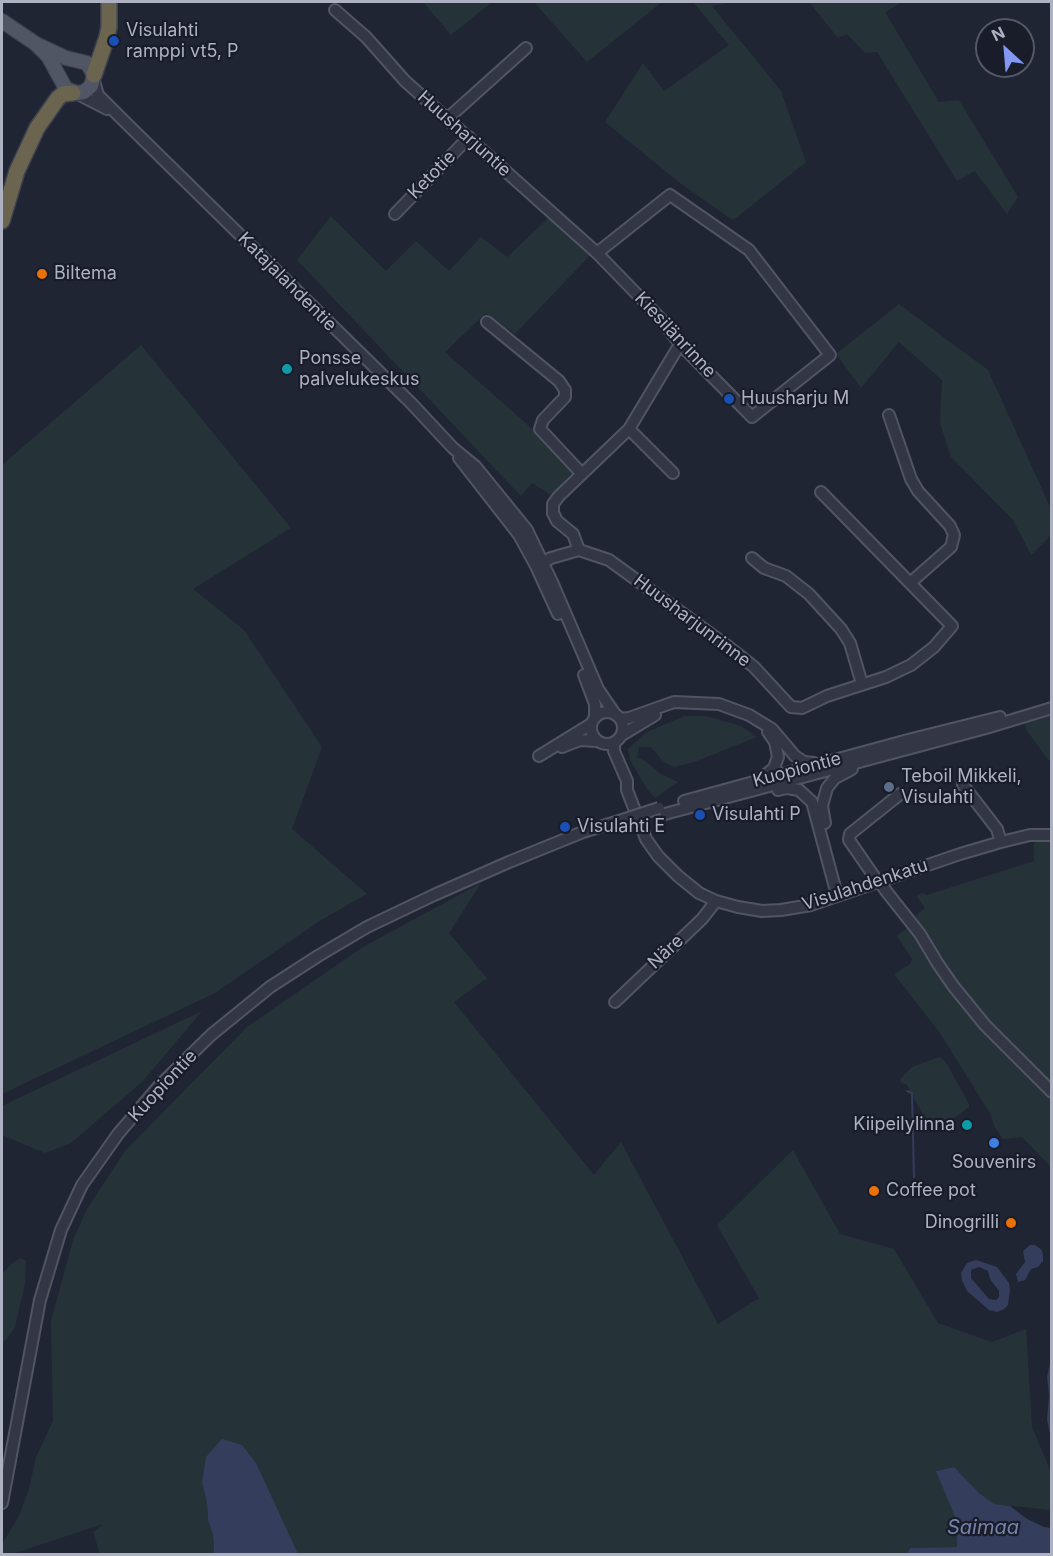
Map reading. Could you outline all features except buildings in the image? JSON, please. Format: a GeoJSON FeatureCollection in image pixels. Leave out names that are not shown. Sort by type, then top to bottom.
{"type":"FeatureCollection","features":[{"type":"Feature","properties":{"kind":"highway"},"geometry":{"type":"LineString","coordinates":[[94,78],[107,38],[109,2]]}},
{"type":"Feature","properties":{"kind":"highway"},"geometry":{"type":"LineString","coordinates":[[2,220],[17,171],[37,128],[58,98],[63,94],[74,93]]}},
{"type":"Feature","properties":{"kind":"main road"},"geometry":{"type":"LineString","coordinates":[[2,21],[33,42],[66,58],[87,63],[94,78],[88,89],[74,93],[63,86],[53,63],[33,42]]}},
{"type":"Feature","properties":{"kind":"street","name":"Huusharjuntie"},"geometry":{"type":"LineString","coordinates":[[335,10],[366,37],[405,81],[597,254]]}},
{"type":"Feature","properties":{"kind":"street"},"geometry":{"type":"LineString","coordinates":[[448,118],[526,48]]}},
{"type":"Feature","properties":{"kind":"street","name":"Katajalahdentie"},"geometry":{"type":"LineString","coordinates":[[94,78],[98,95],[411,403],[453,448],[475,466],[527,530],[591,692],[595,704],[593,720]]}},
{"type":"Feature","properties":{"kind":"street","name":"Katajalahdentie"},"geometry":{"type":"LineString","coordinates":[[74,93],[120,117]]}},
{"type":"Feature","properties":{"kind":"street","name":"Ketotie"},"geometry":{"type":"LineString","coordinates":[[395,214],[468,137]]}},
{"type":"Feature","properties":{"kind":"street","name":"Kiesilänrinne"},"geometry":{"type":"LineString","coordinates":[[670,195],[749,250],[830,355],[752,417],[680,344],[660,318],[597,254],[670,195]]}},
{"type":"Feature","properties":{"kind":"street"},"geometry":{"type":"LineString","coordinates":[[487,322],[559,381],[565,390],[565,397],[543,420],[540,429],[582,474]]}},
{"type":"Feature","properties":{"kind":"street"},"geometry":{"type":"LineString","coordinates":[[540,564],[568,552],[579,550],[573,534],[557,520],[553,513],[553,504],[629,429],[680,344]]}},
{"type":"Feature","properties":{"kind":"street"},"geometry":{"type":"LineString","coordinates":[[888,415],[911,479],[918,491],[950,526],[954,535],[951,547],[910,584]]}},
{"type":"Feature","properties":{"kind":"street"},"geometry":{"type":"LineString","coordinates":[[629,429],[673,473]]}},
{"type":"Feature","properties":{"kind":"street","name":"Huusharjunrinne"},"geometry":{"type":"LineString","coordinates":[[579,550],[609,560],[754,667],[791,707],[802,708],[886,677],[911,665],[934,647],[952,626],[821,492]]}},
{"type":"Feature","properties":{"kind":"street"},"geometry":{"type":"LineString","coordinates":[[752,558],[764,568],[786,576],[809,594],[841,629],[850,643],[862,684]]}},
{"type":"Feature","properties":{"kind":"street","name":"Katajalahdentie"},"geometry":{"type":"LineString","coordinates":[[540,564],[598,689],[618,717]]}},
{"type":"Feature","properties":{"kind":"street"},"geometry":{"type":"LineString","coordinates":[[700,702],[656,714],[622,735],[614,743],[580,740],[539,756],[601,713],[608,712],[618,717],[629,718],[674,702],[700,702],[729,707],[749,715],[772,729],[795,756],[804,762],[813,763],[841,758]]}},
{"type":"Feature","properties":{"kind":"street","name":"Kuopiontie"},"geometry":{"type":"LineString","coordinates":[[2,1503],[40,1300],[61,1230],[82,1185],[125,1126],[158,1087],[210,1035],[280,981],[367,927],[434,895],[547,847],[718,796],[986,728],[1051,708]]}},
{"type":"Feature","properties":{"kind":"street","name":"Kuopiontie"},"geometry":{"type":"LineString","coordinates":[[718,796],[841,758],[983,721],[1051,708]]}},
{"type":"Feature","properties":{"kind":"street"},"geometry":{"type":"LineString","coordinates":[[618,717],[623,729],[622,735]]}},
{"type":"Feature","properties":{"kind":"street"},"geometry":{"type":"LineString","coordinates":[[593,720],[592,736],[599,743]]}},
{"type":"Feature","properties":{"kind":"street"},"geometry":{"type":"LineString","coordinates":[[718,796],[762,777],[774,768],[778,757],[775,742],[763,724]]}},
{"type":"Feature","properties":{"kind":"street","name":"Visulahdenkatu"},"geometry":{"type":"LineString","coordinates":[[599,743],[627,790],[646,839],[658,856],[699,893],[738,907],[762,911],[811,905],[1001,842],[1030,835],[1052,835]]}},
{"type":"Feature","properties":{"kind":"street","name":"Visulahdenkatu"},"geometry":{"type":"LineString","coordinates":[[614,743],[614,751],[627,781],[627,790]]}},
{"type":"Feature","properties":{"kind":"street"},"geometry":{"type":"LineString","coordinates":[[841,894],[823,814],[823,800],[827,788],[841,774],[902,750]]}},
{"type":"Feature","properties":{"kind":"street"},"geometry":{"type":"LineString","coordinates":[[963,785],[997,829],[1001,842]]}},
{"type":"Feature","properties":{"kind":"street"},"geometry":{"type":"LineString","coordinates":[[718,796],[754,796],[787,788],[804,793],[812,802],[841,894]]}},
{"type":"Feature","properties":{"kind":"street"},"geometry":{"type":"LineString","coordinates":[[900,794],[850,834],[849,840],[916,929],[960,994],[985,1025],[1052,1092]]}},
{"type":"Feature","properties":{"kind":"street","name":"Näre"},"geometry":{"type":"LineString","coordinates":[[615,1002],[702,919],[716,901]]}},
{"type":"Feature","properties":{"kind":"shaded area"},"geometry":{"type":"Polygon","coordinates":[[[423,2],[492,2],[451,35],[423,2]]]}},
{"type":"Feature","properties":{"kind":"shaded area"},"geometry":{"type":"Polygon","coordinates":[[[534,2],[662,2],[587,62],[534,2]]]}},
{"type":"Feature","properties":{"kind":"shaded area"},"geometry":{"type":"Polygon","coordinates":[[[693,2],[735,2],[712,6],[781,91],[806,162],[736,218],[731,219],[680,183],[605,122],[643,63],[664,91],[729,45],[693,2]]]}},
{"type":"Feature","properties":{"kind":"shaded area"},"geometry":{"type":"Polygon","coordinates":[[[809,2],[903,2],[885,12],[939,102],[959,100],[1018,197],[1007,214],[975,171],[957,181],[877,52],[865,53],[847,34],[838,38],[809,2]]]}},
{"type":"Feature","properties":{"kind":"shaded area"},"geometry":{"type":"Polygon","coordinates":[[[557,210],[598,247],[515,334],[486,313],[445,352],[529,426],[573,472],[551,495],[532,483],[521,496],[297,260],[331,216],[386,271],[416,241],[449,271],[481,237],[507,257],[557,210]]]}},
{"type":"Feature","properties":{"kind":"shaded area"},"geometry":{"type":"Polygon","coordinates":[[[899,304],[988,370],[1051,509],[1051,535],[1031,555],[1013,520],[951,457],[940,423],[942,380],[899,342],[861,388],[836,354],[899,304]]]}},
{"type":"Feature","properties":{"kind":"shaded area"},"geometry":{"type":"Polygon","coordinates":[[[141,345],[291,528],[193,589],[244,630],[322,747],[292,829],[367,894],[321,920],[215,993],[2,1094],[2,465],[141,345]]]}},
{"type":"Feature","properties":{"kind":"shaded area"},"geometry":{"type":"Polygon","coordinates":[[[684,716],[707,716],[741,726],[757,737],[694,762],[674,767],[664,762],[651,747],[639,747],[637,757],[661,774],[678,782],[655,798],[630,760],[628,749],[645,733],[684,716]]]}},
{"type":"Feature","properties":{"kind":"shaded area"},"geometry":{"type":"Polygon","coordinates":[[[1052,716],[1051,763],[1027,731],[1025,723],[1052,716]]]}},
{"type":"Feature","properties":{"kind":"shaded area"},"geometry":{"type":"Polygon","coordinates":[[[1037,840],[1051,840],[1051,1167],[1022,1137],[1003,1139],[994,1126],[991,1115],[940,1033],[894,974],[910,964],[912,959],[897,936],[918,920],[915,916],[925,908],[917,897],[918,895],[922,893],[927,895],[1034,861],[1034,844],[1037,840]]]}},
{"type":"Feature","properties":{"kind":"shaded area"},"geometry":{"type":"Polygon","coordinates":[[[481,883],[449,933],[487,978],[454,1002],[594,1175],[621,1142],[718,1324],[759,1298],[717,1225],[793,1150],[840,1234],[894,1249],[938,1323],[992,1342],[1026,1329],[1032,1427],[1051,1472],[1051,1510],[994,1504],[979,1493],[954,1467],[937,1471],[956,1519],[957,1547],[910,1548],[907,1554],[298,1554],[282,1523],[205,1471],[202,1483],[213,1535],[214,1554],[100,1554],[93,1532],[103,1524],[12,1554],[2,1554],[2,1544],[19,1516],[29,1489],[36,1457],[53,1421],[51,1321],[73,1240],[87,1209],[125,1151],[247,1027],[363,947],[481,883]]]}},
{"type":"Feature","properties":{"kind":"shaded area"},"geometry":{"type":"Polygon","coordinates":[[[202,1011],[143,1081],[71,1143],[45,1153],[2,1135],[2,1106],[202,1011]]]}},
{"type":"Feature","properties":{"kind":"shaded area"},"geometry":{"type":"Polygon","coordinates":[[[939,1057],[947,1064],[969,1104],[969,1107],[944,1127],[925,1119],[907,1085],[900,1082],[912,1067],[939,1057]]]}},
{"type":"Feature","properties":{"kind":"shaded area"},"geometry":{"type":"Polygon","coordinates":[[[20,1258],[26,1261],[25,1284],[15,1327],[7,1339],[2,1342],[2,1274],[20,1258]]]}},
{"type":"Feature","properties":{"kind":"water"},"geometry":{"type":"Polygon","coordinates":[[[1030,1245],[1041,1249],[1043,1261],[1038,1267],[1031,1269],[1025,1280],[1018,1282],[1016,1274],[1025,1262],[1023,1251],[1030,1245]]]}},
{"type":"Feature","properties":{"kind":"water"},"geometry":{"type":"Polygon","coordinates":[[[976,1260],[997,1267],[1009,1283],[1008,1305],[1004,1309],[997,1312],[989,1310],[967,1291],[961,1273],[967,1263],[976,1260]],[[979,1267],[971,1270],[971,1278],[989,1299],[996,1300],[999,1297],[999,1291],[990,1279],[988,1271],[979,1267]]]}},
{"type":"Feature","properties":{"kind":"water"},"geometry":{"type":"Polygon","coordinates":[[[1051,1358],[1051,1438],[1047,1420],[1049,1395],[1047,1377],[1051,1358]]]}},
{"type":"Feature","properties":{"kind":"water"},"geometry":{"type":"Polygon","coordinates":[[[222,1439],[242,1445],[256,1463],[298,1554],[214,1554],[213,1535],[202,1483],[206,1457],[222,1439]]]}},
{"type":"Feature","properties":{"kind":"water","name":"Saimaa"},"geometry":{"type":"Polygon","coordinates":[[[954,1467],[979,1493],[994,1504],[1010,1506],[1027,1519],[1051,1528],[1051,1554],[907,1554],[910,1548],[957,1547],[956,1519],[936,1471],[954,1467]]]}},
{"type":"Feature","properties":{"kind":"waterway"},"geometry":{"type":"LineString","coordinates":[[907,1091],[912,1093],[914,1177]]}},
{"type":"Feature","properties":{"kind":"place","name":"Visulahti ramppi vt5, P"},"geometry":{"type":"Point","coordinates":[114,41]}},
{"type":"Feature","properties":{"kind":"place","name":"Biltema"},"geometry":{"type":"Point","coordinates":[42,274]}},
{"type":"Feature","properties":{"kind":"place","name":"Ponsse palvelukeskus"},"geometry":{"type":"Point","coordinates":[287,369]}},
{"type":"Feature","properties":{"kind":"place","name":"Huusharju M"},"geometry":{"type":"Point","coordinates":[729,399]}},
{"type":"Feature","properties":{"kind":"place","name":"Teboil Mikkeli, Visulahti"},"geometry":{"type":"Point","coordinates":[889,787]}},
{"type":"Feature","properties":{"kind":"place","name":"Visulahti P"},"geometry":{"type":"Point","coordinates":[700,815]}},
{"type":"Feature","properties":{"kind":"place","name":"Visulahti E"},"geometry":{"type":"Point","coordinates":[565,827]}},
{"type":"Feature","properties":{"kind":"place","name":"Kiipeilylinna"},"geometry":{"type":"Point","coordinates":[967,1125]}},
{"type":"Feature","properties":{"kind":"place","name":"Souvenirs"},"geometry":{"type":"Point","coordinates":[994,1143]}},
{"type":"Feature","properties":{"kind":"place","name":"Coffee pot"},"geometry":{"type":"Point","coordinates":[874,1191]}},
{"type":"Feature","properties":{"kind":"place","name":"Dinogrilli"},"geometry":{"type":"Point","coordinates":[1011,1223]}}]}
